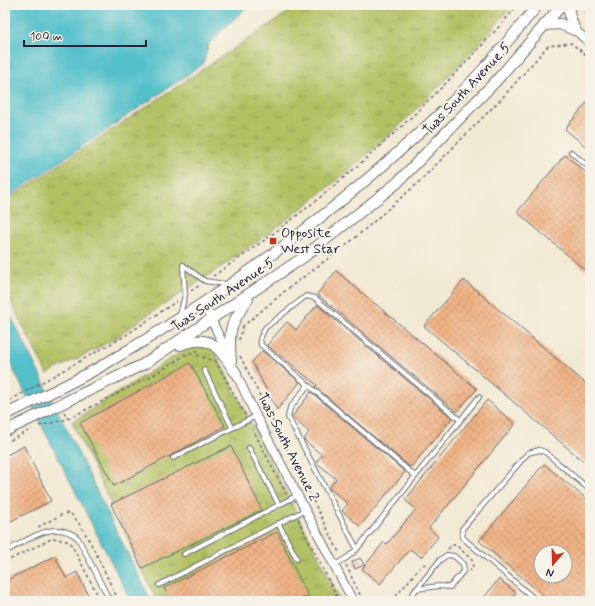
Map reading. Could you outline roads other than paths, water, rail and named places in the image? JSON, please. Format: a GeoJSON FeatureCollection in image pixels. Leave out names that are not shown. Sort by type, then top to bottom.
{"type":"FeatureCollection","features":[{"type":"Feature","properties":{"kind":"street","name":"Tuas South Avenue 5"},"geometry":{"type":"LineString","coordinates":[[5,415],[104,365],[177,320],[231,284],[313,225],[382,167],[448,106],[502,48],[538,5]]}},
{"type":"Feature","properties":{"kind":"street","name":"Tuas South Avenue 5"},"geometry":{"type":"LineString","coordinates":[[5,431],[144,364],[212,320],[301,259],[397,183],[496,82],[562,5]]}},
{"type":"Feature","properties":{"kind":"street"},"geometry":{"type":"LineString","coordinates":[[568,5],[571,23],[575,30]]}},
{"type":"Feature","properties":{"kind":"street"},"geometry":{"type":"LineString","coordinates":[[544,25],[560,24],[575,30],[590,43]]}},
{"type":"Feature","properties":{"kind":"street"},"geometry":{"type":"LineString","coordinates":[[231,361],[229,339],[232,323],[253,292]]}},
{"type":"Feature","properties":{"kind":"street","name":"Tuas South Avenue 2"},"geometry":{"type":"LineString","coordinates":[[203,303],[256,416],[353,601]]}},
{"type":"Feature","properties":{"kind":"street"},"geometry":{"type":"LineString","coordinates":[[171,347],[196,340],[209,342],[221,351],[236,374]]}},
{"type":"Feature","properties":{"kind":"lane"},"geometry":{"type":"LineString","coordinates":[[571,152],[590,168]]}},
{"type":"Feature","properties":{"kind":"lane"},"geometry":{"type":"LineString","coordinates":[[177,320],[183,307],[185,295],[183,265],[205,281],[218,284],[231,284]]}},
{"type":"Feature","properties":{"kind":"lane"},"geometry":{"type":"LineString","coordinates":[[415,476],[261,345],[260,339],[265,328],[306,296],[315,298],[460,420]]}},
{"type":"Feature","properties":{"kind":"lane"},"geometry":{"type":"LineString","coordinates":[[204,370],[232,427]]}},
{"type":"Feature","properties":{"kind":"lane"},"geometry":{"type":"LineString","coordinates":[[308,385],[290,408],[288,417],[357,549]]}},
{"type":"Feature","properties":{"kind":"lane"},"geometry":{"type":"LineString","coordinates":[[335,565],[357,549],[479,396]]}},
{"type":"Feature","properties":{"kind":"lane"},"geometry":{"type":"LineString","coordinates":[[173,458],[256,416]]}},
{"type":"Feature","properties":{"kind":"lane"},"geometry":{"type":"LineString","coordinates":[[249,448],[279,505]]}},
{"type":"Feature","properties":{"kind":"lane"},"geometry":{"type":"LineString","coordinates":[[537,601],[463,538],[462,529],[528,453],[533,451],[544,452],[590,490]]}},
{"type":"Feature","properties":{"kind":"lane"},"geometry":{"type":"LineString","coordinates":[[184,554],[298,495]]}},
{"type":"Feature","properties":{"kind":"lane"},"geometry":{"type":"LineString","coordinates":[[159,585],[306,509]]}},
{"type":"Feature","properties":{"kind":"lane"},"geometry":{"type":"LineString","coordinates":[[278,523],[297,559]]}},
{"type":"Feature","properties":{"kind":"lane"},"geometry":{"type":"LineString","coordinates":[[5,552],[47,531],[58,529],[70,531],[78,538],[110,601]]}},
{"type":"Feature","properties":{"kind":"lane"},"geometry":{"type":"LineString","coordinates":[[407,601],[416,589],[447,555],[454,556],[464,564],[464,570],[450,587],[439,586],[416,589]]}},
{"type":"Feature","properties":{"kind":"water"},"geometry":{"type":"Polygon","coordinates":[[[5,5],[249,5],[209,43],[203,64],[5,199],[5,5]]]}},
{"type":"Feature","properties":{"kind":"water"},"geometry":{"type":"Polygon","coordinates":[[[5,304],[151,601],[131,601],[5,353],[5,304]]]}},
{"type":"Feature","properties":{"kind":"place","name":"Opposite West Star"},"geometry":{"type":"Point","coordinates":[273,241]}}]}
